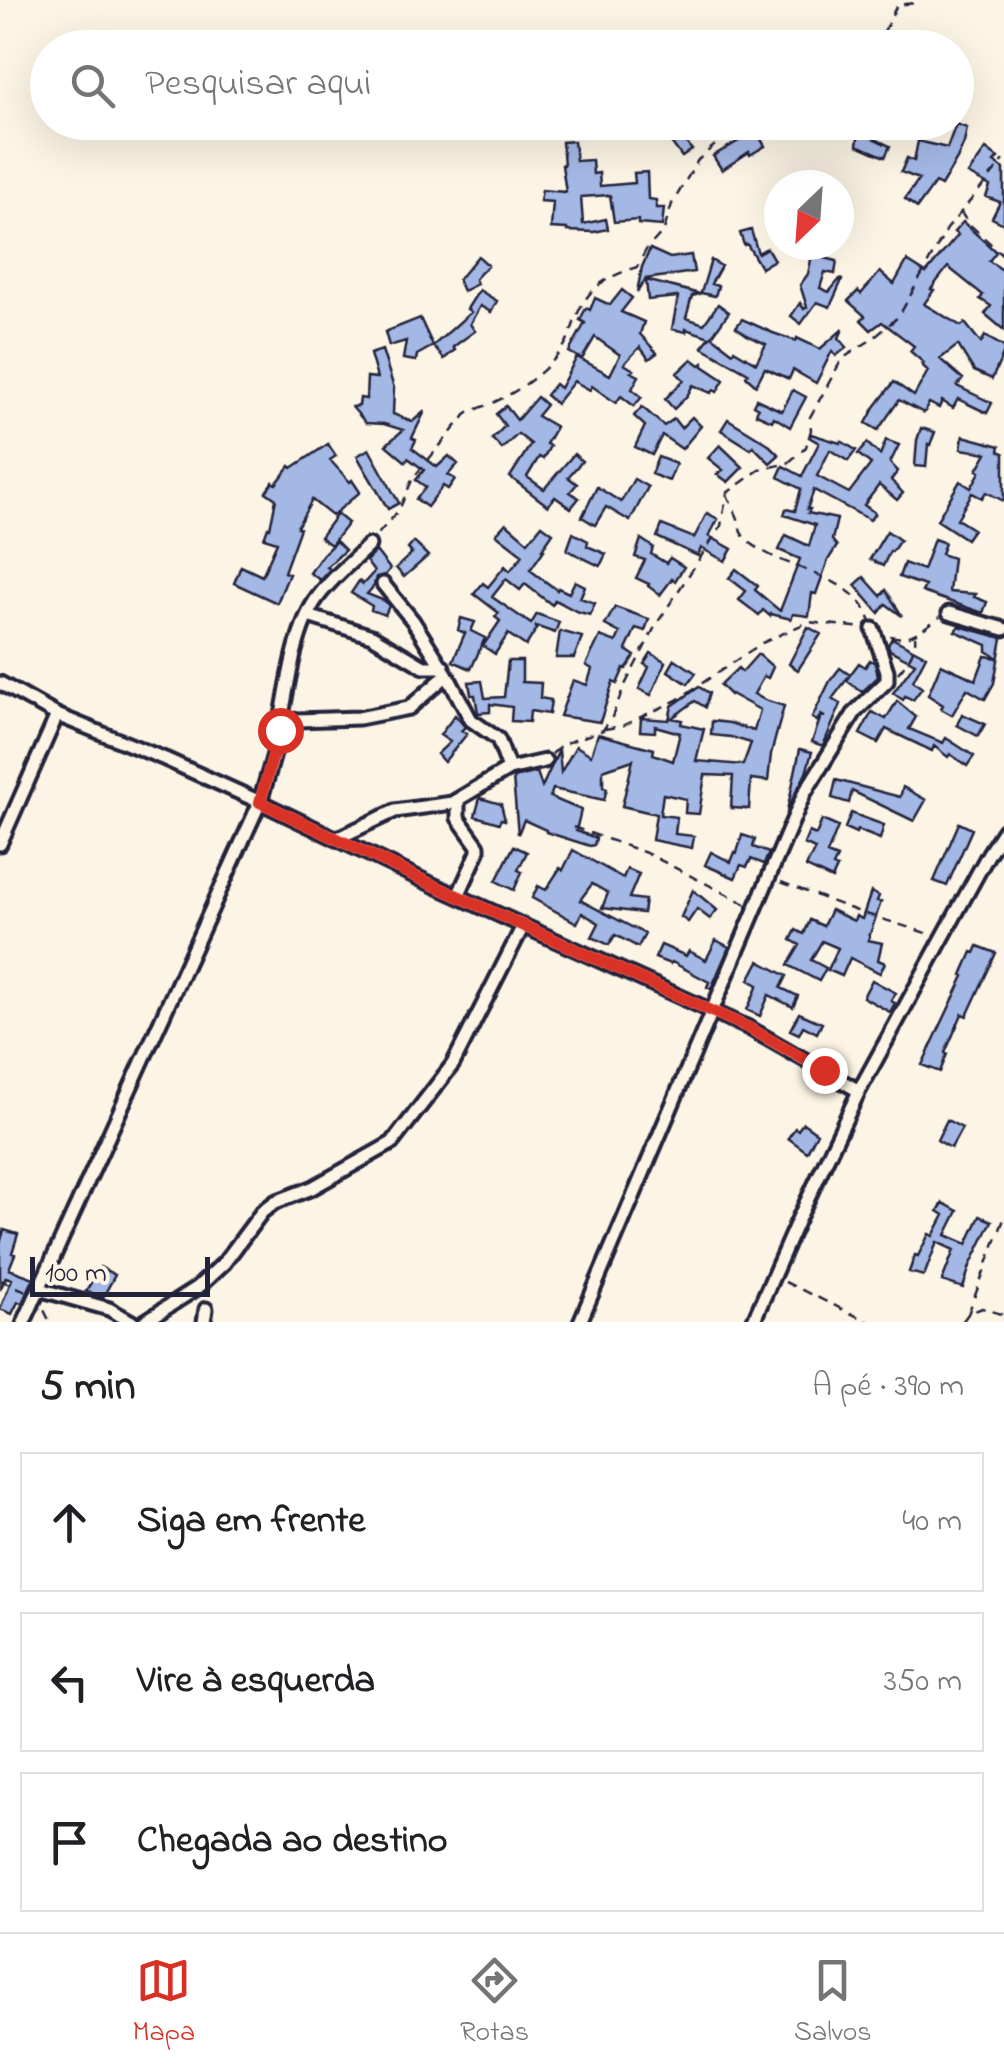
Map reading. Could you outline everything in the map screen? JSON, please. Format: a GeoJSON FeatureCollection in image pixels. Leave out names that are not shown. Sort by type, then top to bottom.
{"type":"FeatureCollection","features":[{"type":"Feature","properties":{"kind":"street"},"geometry":{"type":"LineString","coordinates":[[24,1322],[260,802],[280,730],[290,670],[314,602],[369,545]]}},
{"type":"Feature","properties":{"kind":"street"},"geometry":{"type":"LineString","coordinates":[[384,584],[413,621],[475,724],[498,739],[509,769]]}},
{"type":"Feature","properties":{"kind":"street"},"geometry":{"type":"LineString","coordinates":[[949,613],[1004,629]]}},
{"type":"Feature","properties":{"kind":"street"},"geometry":{"type":"LineString","coordinates":[[308,616],[372,636],[424,667],[445,671]]}},
{"type":"Feature","properties":{"kind":"street"},"geometry":{"type":"LineString","coordinates":[[580,1322],[804,794],[855,712],[887,681],[872,629]]}},
{"type":"Feature","properties":{"kind":"street"},"geometry":{"type":"LineString","coordinates":[[280,730],[297,720],[360,718],[409,708],[445,671]]}},
{"type":"Feature","properties":{"kind":"street"},"geometry":{"type":"LineString","coordinates":[[0,683],[57,715],[260,802],[761,1035],[859,1091]]}},
{"type":"Feature","properties":{"kind":"street"},"geometry":{"type":"LineString","coordinates":[[0,844],[57,715]]}},
{"type":"Feature","properties":{"kind":"street"},"geometry":{"type":"LineString","coordinates":[[336,838],[395,812],[448,804],[509,769],[545,762]]}},
{"type":"Feature","properties":{"kind":"street"},"geometry":{"type":"LineString","coordinates":[[458,800],[458,818],[478,846],[458,896]]}},
{"type":"Feature","properties":{"kind":"street"},"geometry":{"type":"LineString","coordinates":[[754,1322],[859,1091],[1004,830]]}},
{"type":"Feature","properties":{"kind":"street"},"geometry":{"type":"LineString","coordinates":[[144,1322],[178,1302],[224,1263],[262,1212],[275,1202],[312,1188],[392,1142],[453,1064],[523,926]]}},
{"type":"Feature","properties":{"kind":"street"},"geometry":{"type":"LineString","coordinates":[[39,1289],[108,1309],[132,1322]]}},
{"type":"Feature","properties":{"kind":"path"},"geometry":{"type":"LineString","coordinates":[[885,30],[897,5],[920,0]]}},
{"type":"Feature","properties":{"kind":"path"},"geometry":{"type":"LineString","coordinates":[[369,545],[399,510],[413,478],[468,412],[546,370],[566,345],[580,308],[597,284],[637,267],[664,230],[672,204],[698,160],[721,140]]}},
{"type":"Feature","properties":{"kind":"path"},"geometry":{"type":"LineString","coordinates":[[603,730],[656,625],[721,526],[727,493],[759,470],[788,463],[806,447],[810,417],[842,359],[899,316],[947,229],[1004,160]]}},
{"type":"Feature","properties":{"kind":"path"},"geometry":{"type":"LineString","coordinates":[[960,211],[1004,256]]}},
{"type":"Feature","properties":{"kind":"path"},"geometry":{"type":"LineString","coordinates":[[727,493],[740,533],[748,541],[860,599],[872,629]]}},
{"type":"Feature","properties":{"kind":"path"},"geometry":{"type":"LineString","coordinates":[[545,762],[563,744],[622,726],[677,700],[762,643],[808,622],[872,629],[896,638],[915,635],[949,613]]}},
{"type":"Feature","properties":{"kind":"path"},"geometry":{"type":"LineString","coordinates":[[887,681],[905,665],[916,642],[915,635]]}},
{"type":"Feature","properties":{"kind":"path"},"geometry":{"type":"LineString","coordinates":[[573,828],[646,854],[752,907]]}},
{"type":"Feature","properties":{"kind":"path"},"geometry":{"type":"LineString","coordinates":[[775,879],[944,939]]}},
{"type":"Feature","properties":{"kind":"path"},"geometry":{"type":"LineString","coordinates":[[962,1322],[1004,1219]]}},
{"type":"Feature","properties":{"kind":"path"},"geometry":{"type":"LineString","coordinates":[[774,1276],[869,1322]]}},
{"type":"Feature","properties":{"kind":"path"},"geometry":{"type":"LineString","coordinates":[[968,1314],[982,1308],[1004,1315]]}},
{"type":"Feature","properties":{"kind":"building"},"geometry":{"type":"Polygon","coordinates":[[[669,140],[684,140],[692,150],[682,157],[669,140]]]}},
{"type":"Feature","properties":{"kind":"building"},"geometry":{"type":"Polygon","coordinates":[[[741,140],[761,140],[765,146],[722,170],[713,156],[741,140]]]}},
{"type":"Feature","properties":{"kind":"building"},"geometry":{"type":"Polygon","coordinates":[[[858,140],[877,140],[890,146],[885,157],[857,145],[858,140]]]}},
{"type":"Feature","properties":{"kind":"building"},"geometry":{"type":"Polygon","coordinates":[[[950,140],[965,140],[941,186],[935,183],[917,208],[905,199],[919,179],[901,172],[907,158],[914,161],[918,141],[947,148],[950,140]]]}},
{"type":"Feature","properties":{"kind":"building"},"geometry":{"type":"Polygon","coordinates":[[[574,141],[576,161],[592,160],[593,174],[599,173],[600,186],[635,183],[634,173],[647,172],[648,199],[656,200],[656,208],[664,208],[662,226],[638,224],[638,220],[614,222],[610,195],[581,197],[583,224],[606,219],[608,229],[594,232],[551,228],[553,202],[540,201],[542,190],[566,192],[562,142],[574,141]]]}},
{"type":"Feature","properties":{"kind":"building"},"geometry":{"type":"Polygon","coordinates":[[[986,149],[1004,169],[1004,224],[992,218],[1000,202],[986,197],[990,186],[968,174],[986,149]]]}},
{"type":"Feature","properties":{"kind":"building"},"geometry":{"type":"Polygon","coordinates":[[[963,222],[996,252],[989,261],[1004,271],[1004,330],[985,314],[991,306],[980,299],[983,295],[948,267],[924,304],[961,326],[965,323],[981,343],[985,336],[1004,347],[992,379],[974,371],[958,345],[940,359],[963,379],[957,386],[992,403],[987,413],[958,399],[953,408],[942,401],[939,408],[929,403],[924,413],[899,400],[878,430],[866,423],[894,382],[914,396],[928,371],[910,351],[914,346],[882,322],[871,330],[861,320],[865,316],[848,301],[858,291],[861,294],[880,272],[894,284],[907,261],[926,273],[958,235],[954,232],[963,222]]]}},
{"type":"Feature","properties":{"kind":"building"},"geometry":{"type":"Polygon","coordinates":[[[751,230],[758,253],[764,250],[764,260],[774,260],[761,268],[740,233],[751,230]]]}},
{"type":"Feature","properties":{"kind":"building"},"geometry":{"type":"Polygon","coordinates":[[[650,249],[670,258],[691,255],[694,272],[646,279],[637,292],[650,249]]]}},
{"type":"Feature","properties":{"kind":"building"},"geometry":{"type":"Polygon","coordinates":[[[478,256],[488,265],[475,279],[477,284],[463,291],[458,280],[478,256]]]}},
{"type":"Feature","properties":{"kind":"building"},"geometry":{"type":"Polygon","coordinates":[[[711,260],[721,266],[711,284],[718,286],[715,296],[701,293],[711,260]]]}},
{"type":"Feature","properties":{"kind":"building"},"geometry":{"type":"Polygon","coordinates":[[[811,260],[833,260],[837,261],[835,274],[825,272],[820,288],[829,292],[842,280],[830,307],[817,302],[801,324],[791,316],[800,303],[804,309],[807,307],[800,285],[811,260]]]}},
{"type":"Feature","properties":{"kind":"building"},"geometry":{"type":"Polygon","coordinates":[[[646,280],[700,294],[692,296],[686,318],[704,324],[718,304],[729,312],[712,336],[756,363],[766,344],[736,327],[742,319],[820,349],[843,329],[839,338],[847,347],[836,356],[832,351],[816,383],[793,370],[789,379],[765,368],[756,385],[746,376],[748,373],[702,347],[710,337],[672,329],[678,297],[648,300],[646,280]]]}},
{"type":"Feature","properties":{"kind":"building"},"geometry":{"type":"Polygon","coordinates":[[[479,290],[497,301],[491,312],[480,306],[470,324],[475,331],[444,359],[433,346],[471,312],[467,309],[479,290]]]}},
{"type":"Feature","properties":{"kind":"building"},"geometry":{"type":"Polygon","coordinates":[[[622,290],[632,298],[621,312],[644,322],[640,334],[657,353],[649,359],[640,347],[624,364],[639,376],[632,389],[642,397],[634,406],[621,396],[616,403],[592,386],[590,390],[574,381],[556,404],[546,395],[555,384],[560,388],[577,357],[610,375],[620,355],[595,337],[582,359],[569,352],[585,323],[580,320],[586,308],[590,310],[595,298],[610,305],[622,290]]]}},
{"type":"Feature","properties":{"kind":"building"},"geometry":{"type":"Polygon","coordinates":[[[420,318],[433,346],[417,355],[416,361],[403,359],[406,341],[389,346],[385,332],[420,318]]]}},
{"type":"Feature","properties":{"kind":"building"},"geometry":{"type":"Polygon","coordinates":[[[382,350],[394,388],[393,414],[412,422],[425,411],[412,438],[416,440],[412,448],[437,467],[449,456],[458,464],[448,475],[455,479],[448,489],[443,486],[427,507],[416,499],[426,487],[416,480],[424,470],[408,458],[406,462],[386,445],[403,430],[366,423],[352,407],[359,406],[360,398],[366,399],[367,377],[377,378],[370,354],[382,350]]]}},
{"type":"Feature","properties":{"kind":"building"},"geometry":{"type":"Polygon","coordinates":[[[692,359],[724,380],[717,392],[711,393],[693,385],[674,409],[665,399],[684,380],[677,373],[692,359]]]}},
{"type":"Feature","properties":{"kind":"building"},"geometry":{"type":"Polygon","coordinates":[[[793,390],[806,397],[790,427],[774,417],[772,421],[756,414],[756,399],[782,411],[793,390]]]}},
{"type":"Feature","properties":{"kind":"building"},"geometry":{"type":"Polygon","coordinates":[[[537,397],[546,405],[537,416],[556,427],[543,459],[539,457],[527,477],[544,489],[574,454],[582,461],[568,477],[577,484],[570,492],[579,498],[571,508],[555,497],[548,506],[510,477],[531,444],[518,434],[502,449],[492,439],[505,426],[496,414],[506,406],[517,420],[537,397]]]}},
{"type":"Feature","properties":{"kind":"building"},"geometry":{"type":"Polygon","coordinates":[[[642,407],[664,426],[674,419],[681,428],[692,417],[701,426],[682,449],[662,435],[652,455],[635,447],[645,426],[634,416],[642,407]]]}},
{"type":"Feature","properties":{"kind":"building"},"geometry":{"type":"Polygon","coordinates":[[[728,419],[779,455],[770,463],[753,446],[751,449],[721,430],[728,419]]]}},
{"type":"Feature","properties":{"kind":"building"},"geometry":{"type":"Polygon","coordinates":[[[921,428],[935,432],[928,444],[926,467],[915,466],[921,428]]]}},
{"type":"Feature","properties":{"kind":"building"},"geometry":{"type":"Polygon","coordinates":[[[811,434],[841,441],[856,450],[848,461],[830,450],[817,476],[849,493],[871,464],[858,454],[867,443],[880,455],[886,440],[899,445],[890,463],[898,471],[891,480],[903,493],[897,500],[879,485],[864,505],[875,513],[870,520],[814,490],[808,513],[837,519],[832,540],[837,546],[816,594],[812,593],[809,616],[793,614],[791,619],[770,616],[763,610],[759,615],[739,600],[746,591],[729,578],[736,569],[780,611],[800,559],[779,550],[786,535],[809,546],[815,525],[784,515],[786,509],[795,511],[801,489],[778,477],[783,466],[802,476],[819,443],[809,437],[811,434]]]}},
{"type":"Feature","properties":{"kind":"building"},"geometry":{"type":"Polygon","coordinates":[[[963,436],[1000,446],[999,451],[1004,453],[1004,501],[986,492],[982,498],[972,493],[957,519],[973,529],[966,539],[937,520],[960,481],[971,488],[987,453],[961,449],[963,436]]]}},
{"type":"Feature","properties":{"kind":"building"},"geometry":{"type":"Polygon","coordinates":[[[328,444],[336,456],[330,460],[360,492],[332,516],[312,500],[297,527],[300,528],[284,572],[289,574],[277,603],[234,583],[241,566],[262,576],[277,542],[264,538],[276,499],[266,492],[290,466],[328,444]]]}},
{"type":"Feature","properties":{"kind":"building"},"geometry":{"type":"Polygon","coordinates":[[[720,445],[743,467],[728,482],[717,474],[723,470],[708,458],[720,445]]]}},
{"type":"Feature","properties":{"kind":"building"},"geometry":{"type":"Polygon","coordinates":[[[369,449],[399,503],[388,509],[357,456],[369,449]]]}},
{"type":"Feature","properties":{"kind":"building"},"geometry":{"type":"Polygon","coordinates":[[[658,457],[676,464],[669,481],[651,474],[658,457]]]}},
{"type":"Feature","properties":{"kind":"building"},"geometry":{"type":"Polygon","coordinates":[[[634,479],[648,487],[630,521],[606,507],[595,525],[582,517],[597,487],[621,502],[634,479]]]}},
{"type":"Feature","properties":{"kind":"building"},"geometry":{"type":"Polygon","coordinates":[[[707,513],[718,519],[709,536],[732,549],[725,561],[701,548],[698,556],[657,537],[662,525],[694,538],[707,513]]]}},
{"type":"Feature","properties":{"kind":"building"},"geometry":{"type":"Polygon","coordinates":[[[337,514],[348,523],[331,545],[320,537],[337,514]]]}},
{"type":"Feature","properties":{"kind":"building"},"geometry":{"type":"Polygon","coordinates":[[[506,523],[528,542],[542,525],[553,533],[530,570],[557,590],[569,593],[575,581],[585,586],[580,598],[595,603],[590,615],[555,600],[552,605],[525,584],[520,590],[506,579],[492,597],[531,624],[537,614],[559,622],[555,633],[535,626],[526,646],[508,634],[495,654],[483,646],[500,621],[495,617],[499,613],[474,594],[483,583],[488,587],[505,566],[510,571],[523,555],[496,534],[506,523]]]}},
{"type":"Feature","properties":{"kind":"building"},"geometry":{"type":"Polygon","coordinates":[[[887,531],[900,540],[883,566],[870,559],[887,531]]]}},
{"type":"Feature","properties":{"kind":"building"},"geometry":{"type":"Polygon","coordinates":[[[573,533],[588,541],[587,546],[606,554],[600,566],[567,550],[573,533]]]}},
{"type":"Feature","properties":{"kind":"building"},"geometry":{"type":"Polygon","coordinates":[[[641,539],[653,547],[651,554],[666,563],[670,558],[684,567],[660,595],[636,578],[645,560],[635,557],[641,539]]]}},
{"type":"Feature","properties":{"kind":"building"},"geometry":{"type":"Polygon","coordinates":[[[934,539],[945,543],[941,554],[953,558],[949,592],[976,594],[974,597],[987,602],[983,613],[922,592],[925,586],[899,577],[904,563],[923,570],[934,539]]]}},
{"type":"Feature","properties":{"kind":"building"},"geometry":{"type":"Polygon","coordinates":[[[336,541],[345,550],[320,580],[310,573],[336,541]]]}},
{"type":"Feature","properties":{"kind":"building"},"geometry":{"type":"Polygon","coordinates":[[[414,542],[428,556],[404,577],[396,568],[412,553],[408,549],[414,542]]]}},
{"type":"Feature","properties":{"kind":"building"},"geometry":{"type":"Polygon","coordinates":[[[376,551],[390,569],[376,577],[367,594],[385,601],[389,606],[385,615],[371,610],[372,606],[351,593],[359,581],[363,584],[374,572],[366,561],[376,551]]]}},
{"type":"Feature","properties":{"kind":"building"},"geometry":{"type":"Polygon","coordinates":[[[864,577],[881,596],[886,590],[902,616],[886,604],[879,613],[855,585],[864,577]]]}},
{"type":"Feature","properties":{"kind":"building"},"geometry":{"type":"Polygon","coordinates":[[[615,607],[649,619],[645,631],[636,628],[626,650],[635,656],[617,684],[613,682],[600,722],[560,716],[573,680],[587,685],[592,669],[586,665],[600,636],[616,642],[620,633],[605,625],[615,607]]]}},
{"type":"Feature","properties":{"kind":"building"},"geometry":{"type":"Polygon","coordinates":[[[461,618],[475,622],[471,631],[485,638],[471,669],[453,661],[465,633],[458,630],[461,618]]]}},
{"type":"Feature","properties":{"kind":"building"},"geometry":{"type":"Polygon","coordinates":[[[959,626],[1002,638],[994,683],[985,699],[967,689],[952,715],[928,695],[941,664],[976,680],[985,656],[998,658],[987,651],[987,645],[955,631],[959,626]]]}},
{"type":"Feature","properties":{"kind":"building"},"geometry":{"type":"Polygon","coordinates":[[[808,627],[821,634],[798,670],[789,664],[808,627]]]}},
{"type":"Feature","properties":{"kind":"building"},"geometry":{"type":"Polygon","coordinates":[[[560,631],[582,637],[574,658],[556,658],[560,631]]]}},
{"type":"Feature","properties":{"kind":"building"},"geometry":{"type":"Polygon","coordinates":[[[892,638],[926,656],[913,681],[922,688],[913,700],[905,696],[903,700],[893,693],[915,663],[890,650],[892,638]]]}},
{"type":"Feature","properties":{"kind":"building"},"geometry":{"type":"Polygon","coordinates":[[[651,653],[666,662],[651,695],[639,689],[649,667],[644,664],[651,653]]]}},
{"type":"Feature","properties":{"kind":"building"},"geometry":{"type":"Polygon","coordinates":[[[758,654],[773,667],[754,694],[784,706],[768,781],[751,779],[749,809],[731,808],[733,776],[705,775],[699,814],[685,813],[686,799],[663,794],[660,815],[677,817],[675,834],[694,836],[692,848],[652,840],[656,814],[622,806],[633,760],[603,770],[603,787],[607,788],[604,800],[553,789],[550,797],[581,810],[576,831],[596,838],[594,845],[546,832],[524,820],[518,834],[513,778],[537,772],[542,787],[559,750],[561,772],[576,746],[591,755],[598,734],[654,749],[653,754],[673,761],[680,733],[655,726],[655,732],[640,731],[641,718],[669,720],[672,706],[699,687],[709,693],[705,707],[695,701],[672,718],[704,729],[696,761],[743,765],[751,743],[711,735],[712,721],[754,731],[760,710],[730,695],[720,685],[738,668],[742,672],[758,654]]]}},
{"type":"Feature","properties":{"kind":"building"},"geometry":{"type":"Polygon","coordinates":[[[675,659],[696,673],[688,684],[668,671],[675,659]]]}},
{"type":"Feature","properties":{"kind":"building"},"geometry":{"type":"Polygon","coordinates":[[[870,660],[875,663],[878,677],[862,692],[846,680],[859,663],[865,667],[870,660]]]}},
{"type":"Feature","properties":{"kind":"building"},"geometry":{"type":"Polygon","coordinates":[[[508,661],[522,661],[522,682],[541,683],[540,698],[551,700],[549,714],[530,711],[529,722],[511,721],[512,707],[490,704],[490,712],[478,713],[469,682],[482,681],[485,698],[504,697],[508,661]]]}},
{"type":"Feature","properties":{"kind":"building"},"geometry":{"type":"Polygon","coordinates":[[[840,668],[850,675],[832,699],[841,704],[823,746],[812,742],[821,716],[825,717],[821,715],[817,721],[812,718],[840,668]]]}},
{"type":"Feature","properties":{"kind":"building"},"geometry":{"type":"Polygon","coordinates":[[[897,701],[916,717],[909,729],[943,743],[946,738],[974,756],[967,766],[934,746],[932,751],[886,729],[878,743],[860,734],[872,712],[886,719],[897,701]]]}},
{"type":"Feature","properties":{"kind":"building"},"geometry":{"type":"Polygon","coordinates":[[[962,714],[985,724],[978,736],[957,725],[962,714]]]}},
{"type":"Feature","properties":{"kind":"building"},"geometry":{"type":"Polygon","coordinates":[[[455,715],[465,727],[461,731],[467,734],[444,762],[437,754],[450,742],[440,735],[455,715]]]}},
{"type":"Feature","properties":{"kind":"building"},"geometry":{"type":"Polygon","coordinates":[[[800,749],[812,752],[787,811],[800,749]]]}},
{"type":"Feature","properties":{"kind":"building"},"geometry":{"type":"Polygon","coordinates":[[[836,780],[900,797],[903,787],[926,800],[914,821],[852,791],[849,803],[832,798],[836,780]]]}},
{"type":"Feature","properties":{"kind":"building"},"geometry":{"type":"Polygon","coordinates":[[[480,798],[501,804],[505,820],[499,823],[475,816],[480,798]]]}},
{"type":"Feature","properties":{"kind":"building"},"geometry":{"type":"Polygon","coordinates":[[[851,813],[884,825],[880,839],[845,828],[851,813]]]}},
{"type":"Feature","properties":{"kind":"building"},"geometry":{"type":"Polygon","coordinates":[[[822,820],[838,827],[827,854],[837,858],[832,879],[806,867],[815,849],[804,844],[809,832],[816,835],[822,820]]]}},
{"type":"Feature","properties":{"kind":"building"},"geometry":{"type":"Polygon","coordinates":[[[959,823],[972,829],[947,886],[934,881],[959,823]]]}},
{"type":"Feature","properties":{"kind":"building"},"geometry":{"type":"Polygon","coordinates":[[[742,835],[755,839],[753,847],[769,853],[764,864],[751,859],[747,867],[741,865],[735,878],[705,865],[711,852],[731,862],[742,835]]]}},
{"type":"Feature","properties":{"kind":"building"},"geometry":{"type":"Polygon","coordinates":[[[514,846],[527,852],[514,890],[496,881],[514,846]]]}},
{"type":"Feature","properties":{"kind":"building"},"geometry":{"type":"Polygon","coordinates":[[[573,850],[623,878],[627,869],[639,874],[629,898],[645,900],[643,913],[602,908],[608,893],[592,884],[580,900],[645,934],[638,947],[615,935],[609,945],[592,937],[599,923],[582,913],[577,923],[532,898],[538,886],[546,890],[573,850]]]}},
{"type":"Feature","properties":{"kind":"building"},"geometry":{"type":"Polygon","coordinates":[[[693,890],[717,910],[710,919],[697,909],[688,922],[681,917],[693,890]]]}},
{"type":"Feature","properties":{"kind":"building"},"geometry":{"type":"Polygon","coordinates":[[[871,892],[881,902],[868,940],[882,943],[878,960],[885,963],[880,973],[850,958],[842,976],[828,970],[838,948],[822,941],[811,960],[826,968],[819,981],[788,965],[800,945],[791,940],[796,930],[804,934],[810,920],[823,926],[831,910],[854,921],[856,916],[862,919],[871,892]]]}},
{"type":"Feature","properties":{"kind":"building"},"geometry":{"type":"Polygon","coordinates":[[[716,940],[729,947],[711,989],[707,987],[709,982],[672,962],[655,958],[661,945],[686,956],[689,951],[706,960],[716,940]]]}},
{"type":"Feature","properties":{"kind":"building"},"geometry":{"type":"Polygon","coordinates":[[[978,946],[996,953],[967,1016],[962,1014],[940,1072],[922,1065],[978,946]]]}},
{"type":"Feature","properties":{"kind":"building"},"geometry":{"type":"Polygon","coordinates":[[[759,961],[787,976],[781,988],[798,996],[793,1007],[769,995],[760,1016],[747,1010],[758,985],[749,980],[759,961]]]}},
{"type":"Feature","properties":{"kind":"building"},"geometry":{"type":"Polygon","coordinates":[[[872,980],[896,993],[890,1012],[863,997],[872,980]]]}},
{"type":"Feature","properties":{"kind":"building"},"geometry":{"type":"Polygon","coordinates":[[[799,1013],[822,1023],[817,1033],[803,1026],[799,1034],[790,1030],[799,1013]]]}},
{"type":"Feature","properties":{"kind":"building"},"geometry":{"type":"Polygon","coordinates":[[[947,1120],[962,1128],[951,1148],[937,1140],[947,1120]]]}},
{"type":"Feature","properties":{"kind":"building"},"geometry":{"type":"Polygon","coordinates":[[[803,1123],[817,1133],[807,1152],[788,1138],[803,1123]]]}},
{"type":"Feature","properties":{"kind":"building"},"geometry":{"type":"Polygon","coordinates":[[[943,1203],[958,1211],[946,1235],[967,1244],[980,1216],[992,1221],[963,1288],[942,1281],[954,1250],[937,1242],[924,1276],[909,1272],[915,1255],[918,1256],[929,1234],[933,1236],[944,1215],[938,1211],[943,1203]]]}},
{"type":"Feature","properties":{"kind":"building"},"geometry":{"type":"Polygon","coordinates":[[[4,1230],[18,1234],[9,1269],[34,1278],[12,1314],[0,1309],[12,1279],[6,1277],[0,1290],[0,1244],[4,1230]]]}},
{"type":"Feature","properties":{"kind":"building"},"geometry":{"type":"Polygon","coordinates":[[[100,1267],[115,1275],[103,1297],[86,1291],[100,1267]]]}},
{"type":"Feature","properties":{"kind":"route"},"geometry":{"type":"LineString","coordinates":[[280,730],[260,802],[749,1028],[824,1070]]}}]}
